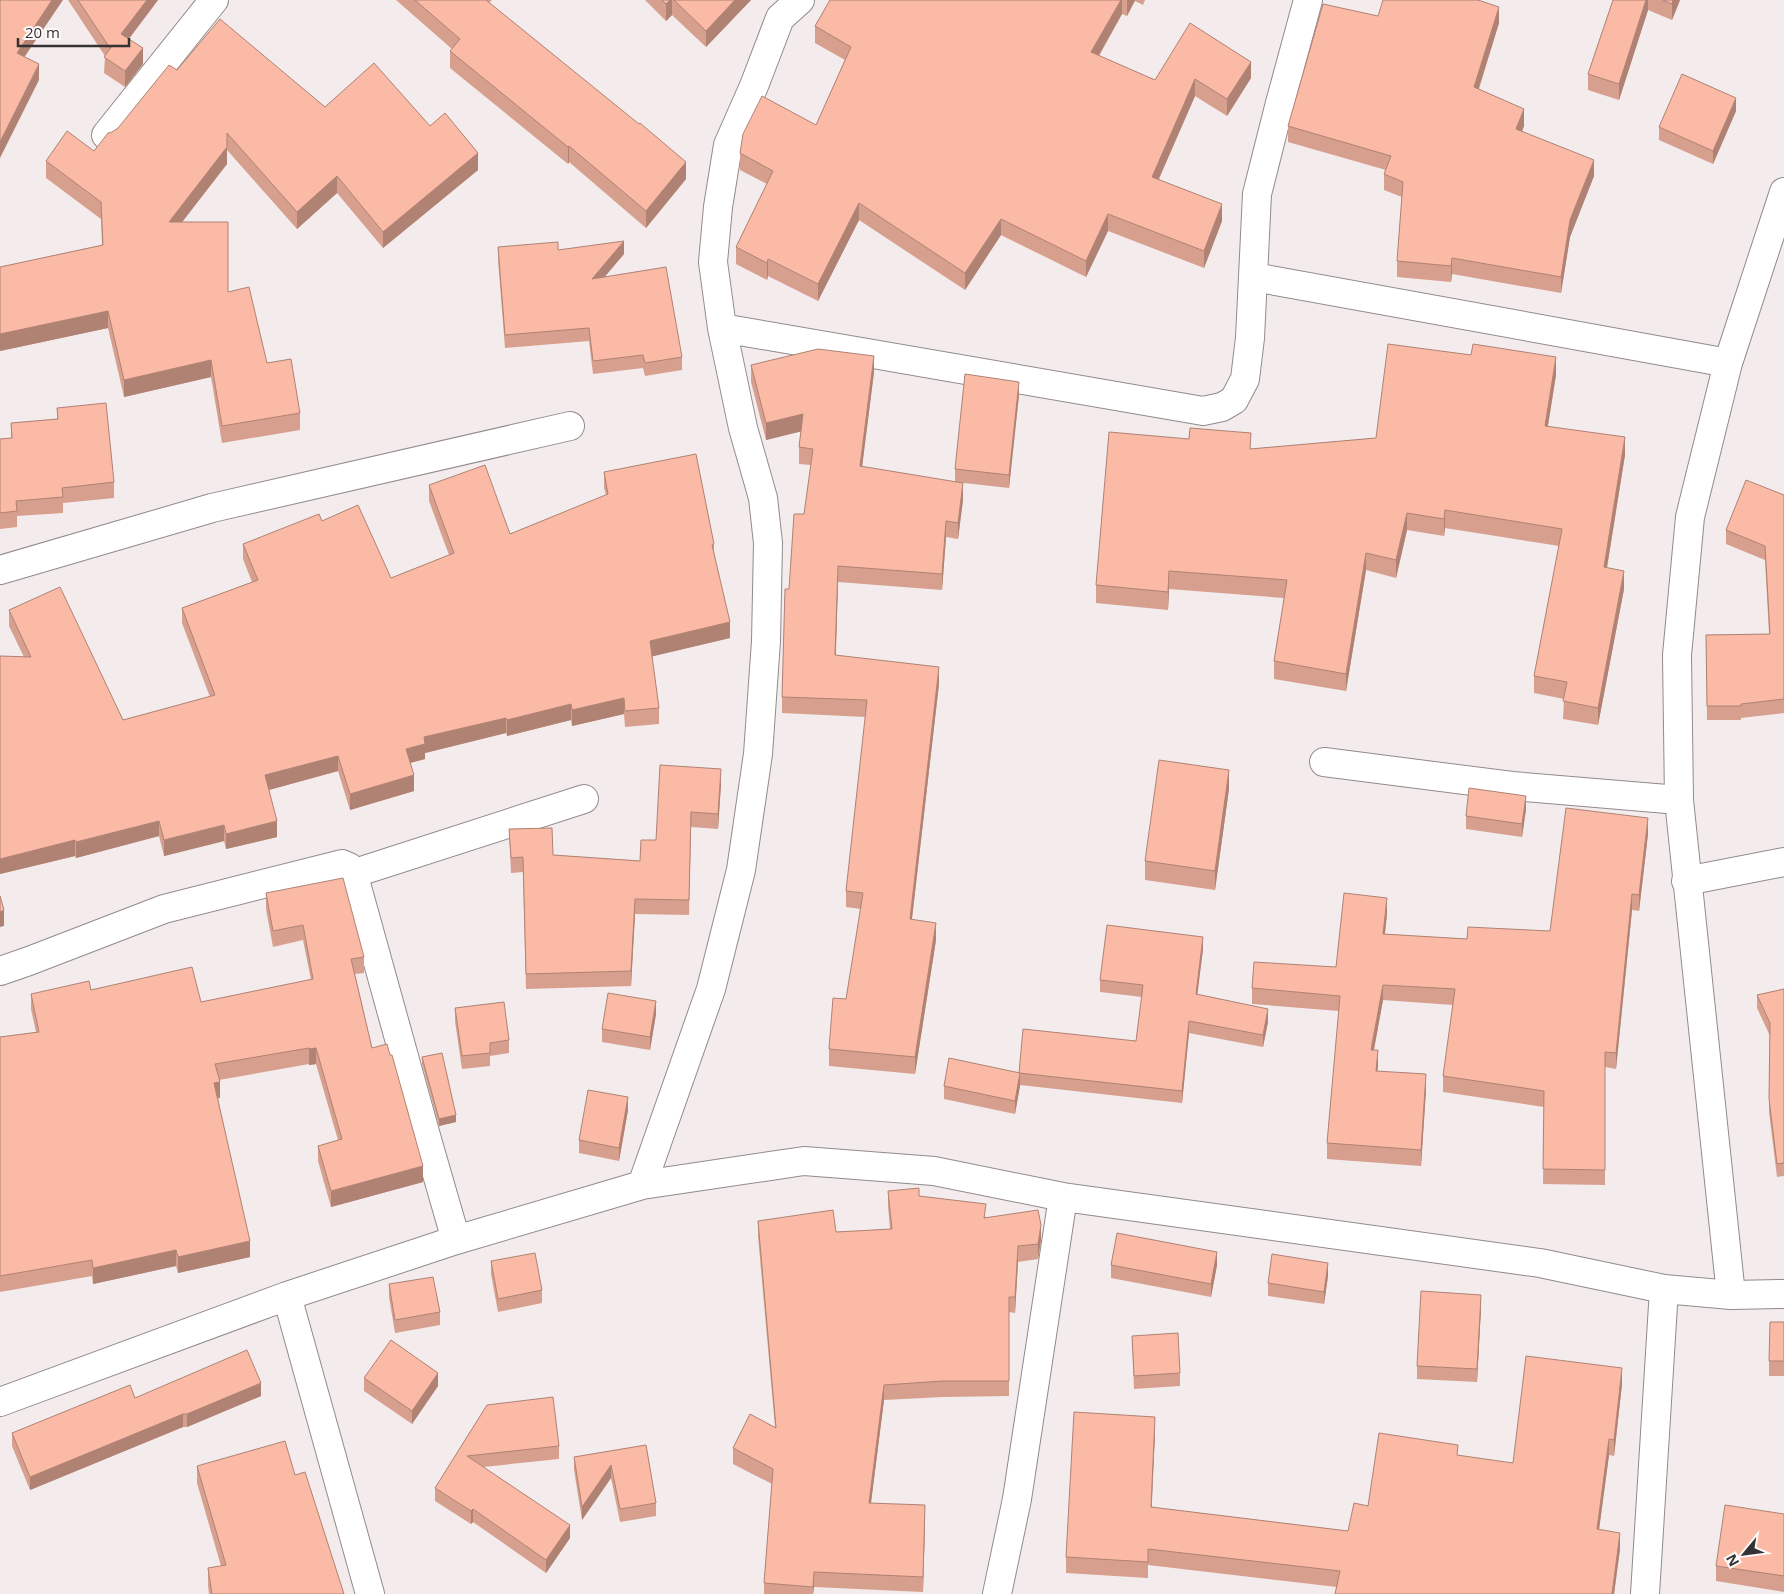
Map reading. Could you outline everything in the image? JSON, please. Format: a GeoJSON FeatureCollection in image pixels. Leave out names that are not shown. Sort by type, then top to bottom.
{"type":"FeatureCollection","features":[{"type":"Feature","properties":{"kind":"street"},"geometry":{"type":"LineString","coordinates":[[106,135],[214,0]]}},
{"type":"Feature","properties":{"kind":"street"},"geometry":{"type":"LineString","coordinates":[[642,1184],[711,989],[741,870],[758,754],[766,641],[768,543],[763,498],[743,428],[722,328],[713,262],[718,207],[728,144],[754,86],[780,18],[800,0]]}},
{"type":"Feature","properties":{"kind":"street"},"geometry":{"type":"LineString","coordinates":[[722,328],[1203,410],[1222,407],[1234,400],[1245,379],[1254,277],[1257,194],[1308,0]]}},
{"type":"Feature","properties":{"kind":"street"},"geometry":{"type":"LineString","coordinates":[[1731,1295],[1686,881],[1679,800],[1677,655],[1690,516],[1728,363],[1784,192]]}},
{"type":"Feature","properties":{"kind":"street"},"geometry":{"type":"LineString","coordinates":[[1254,277],[1728,363]]}},
{"type":"Feature","properties":{"kind":"street"},"geometry":{"type":"LineString","coordinates":[[0,570],[212,508],[570,426]]}},
{"type":"Feature","properties":{"kind":"street"},"geometry":{"type":"LineString","coordinates":[[1324,762],[1512,786],[1679,800]]}},
{"type":"Feature","properties":{"kind":"street"},"geometry":{"type":"LineString","coordinates":[[352,874],[584,799]]}},
{"type":"Feature","properties":{"kind":"street"},"geometry":{"type":"LineString","coordinates":[[1686,881],[1784,862]]}},
{"type":"Feature","properties":{"kind":"street"},"geometry":{"type":"LineString","coordinates":[[0,971],[164,908],[342,864],[349,867],[360,896],[456,1240]]}},
{"type":"Feature","properties":{"kind":"street"},"geometry":{"type":"LineString","coordinates":[[0,1402],[287,1296],[456,1240],[642,1184],[804,1161],[934,1171],[1063,1197],[1540,1263],[1664,1289],[1731,1295],[1784,1294]]}},
{"type":"Feature","properties":{"kind":"street"},"geometry":{"type":"LineString","coordinates":[[997,1594],[1017,1499],[1063,1197]]}},
{"type":"Feature","properties":{"kind":"street"},"geometry":{"type":"LineString","coordinates":[[1645,1594],[1664,1289]]}},
{"type":"Feature","properties":{"kind":"street"},"geometry":{"type":"LineString","coordinates":[[287,1296],[370,1594]]}},
{"type":"Feature","properties":{"kind":"building"},"geometry":{"type":"Polygon","coordinates":[[[0,0],[52,0],[17,53],[39,64],[0,142],[0,0]]]}},
{"type":"Feature","properties":{"kind":"building"},"geometry":{"type":"Polygon","coordinates":[[[78,0],[147,0],[121,34],[143,48],[125,71],[104,57],[112,46],[110,48],[78,0]]]}},
{"type":"Feature","properties":{"kind":"building"},"geometry":{"type":"Polygon","coordinates":[[[415,0],[486,0],[686,162],[646,211],[569,146],[450,51],[460,39],[415,0]]]}},
{"type":"Feature","properties":{"kind":"building"},"geometry":{"type":"Polygon","coordinates":[[[662,0],[670,0],[666,4],[662,0]]]}},
{"type":"Feature","properties":{"kind":"building"},"geometry":{"type":"Polygon","coordinates":[[[674,0],[735,0],[706,31],[674,0]]]}},
{"type":"Feature","properties":{"kind":"building"},"geometry":{"type":"Polygon","coordinates":[[[830,0],[1121,0],[1091,52],[1155,80],[1190,23],[1251,62],[1227,99],[1195,79],[1152,177],[1222,204],[1204,251],[1108,214],[1086,261],[1001,219],[965,273],[859,203],[818,284],[768,259],[767,263],[736,247],[773,171],[740,153],[743,134],[762,96],[816,125],[851,47],[815,26],[830,0]]]}},
{"type":"Feature","properties":{"kind":"building"},"geometry":{"type":"Polygon","coordinates":[[[1383,0],[1478,0],[1499,7],[1474,87],[1524,109],[1516,129],[1594,160],[1570,220],[1561,277],[1452,258],[1451,266],[1397,261],[1403,182],[1384,174],[1391,156],[1288,126],[1323,4],[1378,16],[1383,0]]]}},
{"type":"Feature","properties":{"kind":"building"},"geometry":{"type":"Polygon","coordinates":[[[1613,0],[1646,0],[1619,84],[1588,74],[1613,0]]]}},
{"type":"Feature","properties":{"kind":"building"},"geometry":{"type":"Polygon","coordinates":[[[1663,0],[1673,0],[1672,4],[1663,0]]]}},
{"type":"Feature","properties":{"kind":"building"},"geometry":{"type":"Polygon","coordinates":[[[220,19],[325,107],[374,63],[430,126],[445,113],[478,153],[383,232],[337,176],[297,212],[227,133],[227,147],[169,222],[228,222],[228,292],[249,287],[267,363],[291,359],[300,413],[222,426],[211,360],[124,380],[108,311],[0,334],[0,267],[103,245],[101,202],[46,161],[67,131],[94,151],[108,133],[118,128],[169,65],[177,70],[220,19]]]}},
{"type":"Feature","properties":{"kind":"building"},"geometry":{"type":"Polygon","coordinates":[[[1682,74],[1736,98],[1713,151],[1659,127],[1682,74]]]}},
{"type":"Feature","properties":{"kind":"building"},"geometry":{"type":"Polygon","coordinates":[[[624,241],[592,279],[666,267],[682,357],[645,363],[643,355],[593,361],[589,328],[505,335],[498,247],[558,242],[558,250],[624,241]]]}},
{"type":"Feature","properties":{"kind":"building"},"geometry":{"type":"Polygon","coordinates":[[[1388,344],[1471,355],[1473,344],[1556,357],[1545,426],[1625,437],[1604,567],[1624,571],[1598,708],[1563,701],[1567,682],[1534,676],[1562,529],[1445,510],[1444,519],[1407,513],[1396,560],[1366,553],[1346,674],[1274,661],[1287,580],[1169,571],[1168,592],[1096,585],[1109,432],[1189,439],[1190,428],[1251,433],[1250,449],[1376,438],[1388,344]]]}},
{"type":"Feature","properties":{"kind":"building"},"geometry":{"type":"Polygon","coordinates":[[[818,349],[874,356],[860,466],[963,483],[958,523],[946,521],[942,574],[838,566],[835,655],[939,667],[910,919],[936,923],[915,1057],[829,1049],[833,998],[846,999],[863,893],[846,891],[867,700],[782,697],[785,589],[789,589],[794,514],[804,514],[813,449],[799,447],[803,414],[766,423],[751,365],[818,349]]]}},
{"type":"Feature","properties":{"kind":"building"},"geometry":{"type":"Polygon","coordinates":[[[965,374],[1019,382],[1009,475],[955,469],[965,374]]]}},
{"type":"Feature","properties":{"kind":"building"},"geometry":{"type":"Polygon","coordinates":[[[106,403],[114,482],[62,488],[63,497],[16,501],[17,511],[0,513],[0,439],[12,438],[11,423],[58,419],[57,408],[106,403]]]}},
{"type":"Feature","properties":{"kind":"building"},"geometry":{"type":"Polygon","coordinates":[[[696,454],[714,544],[712,545],[730,622],[650,641],[659,708],[625,711],[624,698],[572,710],[571,704],[507,720],[506,718],[424,737],[425,744],[406,749],[414,775],[350,794],[338,756],[265,775],[277,821],[226,834],[224,825],[164,840],[159,821],[0,859],[0,656],[31,657],[9,610],[60,587],[123,720],[215,695],[182,608],[258,580],[243,544],[319,514],[322,521],[358,505],[391,578],[454,553],[429,485],[485,465],[510,534],[608,494],[604,472],[696,454]]]}},
{"type":"Feature","properties":{"kind":"building"},"geometry":{"type":"Polygon","coordinates":[[[1746,480],[1784,495],[1784,699],[1741,704],[1741,706],[1707,706],[1706,635],[1770,634],[1765,546],[1726,530],[1746,480]]]}},
{"type":"Feature","properties":{"kind":"building"},"geometry":{"type":"Polygon","coordinates":[[[1159,760],[1229,770],[1215,871],[1145,861],[1159,760]]]}},
{"type":"Feature","properties":{"kind":"building"},"geometry":{"type":"Polygon","coordinates":[[[660,765],[721,769],[718,814],[691,812],[689,900],[635,899],[631,971],[526,974],[523,857],[511,858],[509,829],[552,828],[553,855],[640,861],[641,840],[656,840],[660,765]]]}},
{"type":"Feature","properties":{"kind":"building"},"geometry":{"type":"Polygon","coordinates":[[[1469,788],[1526,796],[1522,824],[1466,816],[1469,788]]]}},
{"type":"Feature","properties":{"kind":"building"},"geometry":{"type":"Polygon","coordinates":[[[1566,808],[1648,818],[1639,895],[1632,894],[1616,1053],[1605,1052],[1605,1170],[1543,1169],[1544,1091],[1443,1076],[1455,989],[1383,985],[1371,1050],[1378,1050],[1376,1071],[1426,1074],[1421,1150],[1327,1143],[1340,996],[1252,988],[1254,962],[1336,967],[1344,893],[1387,898],[1383,934],[1467,939],[1468,927],[1550,931],[1566,808]]]}},
{"type":"Feature","properties":{"kind":"building"},"geometry":{"type":"Polygon","coordinates":[[[343,878],[364,957],[351,959],[372,1048],[387,1044],[390,1055],[392,1055],[423,1166],[331,1191],[318,1146],[342,1139],[316,1048],[215,1064],[220,1082],[214,1083],[250,1241],[178,1257],[176,1250],[93,1268],[92,1260],[0,1276],[0,1037],[39,1032],[31,994],[89,981],[91,990],[192,967],[201,1002],[313,979],[303,925],[273,931],[266,893],[343,878]]]}},
{"type":"Feature","properties":{"kind":"building"},"geometry":{"type":"Polygon","coordinates":[[[0,896],[4,910],[0,912],[0,896]]]}},
{"type":"Feature","properties":{"kind":"building"},"geometry":{"type":"Polygon","coordinates":[[[1107,925],[1203,937],[1196,994],[1268,1009],[1263,1035],[1189,1021],[1182,1091],[1019,1073],[1023,1029],[1136,1041],[1143,985],[1100,980],[1107,925]]]}},
{"type":"Feature","properties":{"kind":"building"},"geometry":{"type":"Polygon","coordinates":[[[1784,989],[1784,1163],[1777,1164],[1769,1099],[1770,1023],[1757,995],[1784,989]]]}},
{"type":"Feature","properties":{"kind":"building"},"geometry":{"type":"Polygon","coordinates":[[[608,993],[656,1001],[650,1037],[602,1029],[608,993]]]}},
{"type":"Feature","properties":{"kind":"building"},"geometry":{"type":"Polygon","coordinates":[[[504,1002],[509,1040],[490,1043],[490,1053],[462,1056],[455,1008],[504,1002]]]}},
{"type":"Feature","properties":{"kind":"building"},"geometry":{"type":"Polygon","coordinates":[[[442,1053],[456,1115],[439,1119],[422,1057],[442,1053]]]}},
{"type":"Feature","properties":{"kind":"building"},"geometry":{"type":"Polygon","coordinates":[[[949,1058],[1020,1073],[1015,1101],[944,1086],[949,1058]]]}},
{"type":"Feature","properties":{"kind":"building"},"geometry":{"type":"Polygon","coordinates":[[[588,1090],[628,1097],[619,1148],[579,1140],[588,1090]]]}},
{"type":"Feature","properties":{"kind":"building"},"geometry":{"type":"Polygon","coordinates":[[[919,1188],[919,1196],[986,1204],[984,1218],[1038,1210],[1041,1225],[1038,1244],[1018,1246],[1015,1297],[1009,1297],[1009,1381],[943,1381],[884,1385],[869,1503],[925,1505],[923,1577],[814,1572],[813,1587],[764,1583],[773,1469],[733,1448],[750,1414],[776,1428],[758,1221],[833,1210],[836,1232],[892,1229],[888,1191],[919,1188]]]}},
{"type":"Feature","properties":{"kind":"building"},"geometry":{"type":"Polygon","coordinates":[[[1117,1233],[1217,1252],[1211,1284],[1111,1265],[1117,1233]]]}},
{"type":"Feature","properties":{"kind":"building"},"geometry":{"type":"Polygon","coordinates":[[[535,1253],[542,1290],[498,1299],[491,1261],[535,1253]]]}},
{"type":"Feature","properties":{"kind":"building"},"geometry":{"type":"Polygon","coordinates":[[[1272,1254],[1328,1263],[1324,1292],[1268,1283],[1272,1254]]]}},
{"type":"Feature","properties":{"kind":"building"},"geometry":{"type":"Polygon","coordinates":[[[433,1277],[440,1312],[395,1320],[389,1284],[433,1277]]]}},
{"type":"Feature","properties":{"kind":"building"},"geometry":{"type":"Polygon","coordinates":[[[1421,1291],[1481,1295],[1477,1369],[1417,1366],[1421,1291]]]}},
{"type":"Feature","properties":{"kind":"building"},"geometry":{"type":"Polygon","coordinates":[[[1770,1322],[1784,1322],[1784,1361],[1769,1361],[1770,1322]]]}},
{"type":"Feature","properties":{"kind":"building"},"geometry":{"type":"Polygon","coordinates":[[[1178,1333],[1180,1373],[1134,1376],[1132,1336],[1178,1333]]]}},
{"type":"Feature","properties":{"kind":"building"},"geometry":{"type":"Polygon","coordinates":[[[391,1340],[438,1373],[412,1411],[364,1378],[391,1340]]]}},
{"type":"Feature","properties":{"kind":"building"},"geometry":{"type":"Polygon","coordinates":[[[247,1350],[261,1383],[30,1477],[12,1433],[130,1385],[135,1398],[247,1350]]]}},
{"type":"Feature","properties":{"kind":"building"},"geometry":{"type":"Polygon","coordinates":[[[1526,1356],[1622,1368],[1614,1440],[1609,1439],[1597,1529],[1620,1533],[1612,1594],[1335,1594],[1340,1571],[1148,1549],[1148,1562],[1066,1557],[1074,1412],[1155,1417],[1151,1507],[1348,1531],[1354,1503],[1368,1506],[1379,1433],[1458,1445],[1457,1455],[1513,1463],[1526,1356]]]}},
{"type":"Feature","properties":{"kind":"building"},"geometry":{"type":"Polygon","coordinates":[[[553,1397],[559,1446],[467,1456],[570,1525],[546,1560],[473,1509],[471,1511],[435,1488],[487,1405],[553,1397]]]}},
{"type":"Feature","properties":{"kind":"building"},"geometry":{"type":"Polygon","coordinates":[[[285,1441],[295,1475],[305,1472],[344,1594],[212,1594],[208,1568],[226,1565],[197,1466],[285,1441]]]}},
{"type":"Feature","properties":{"kind":"building"},"geometry":{"type":"Polygon","coordinates":[[[646,1445],[656,1503],[620,1509],[611,1465],[582,1507],[574,1457],[646,1445]]]}},
{"type":"Feature","properties":{"kind":"building"},"geometry":{"type":"Polygon","coordinates":[[[1725,1505],[1784,1514],[1784,1576],[1716,1566],[1725,1505]]]}}]}
